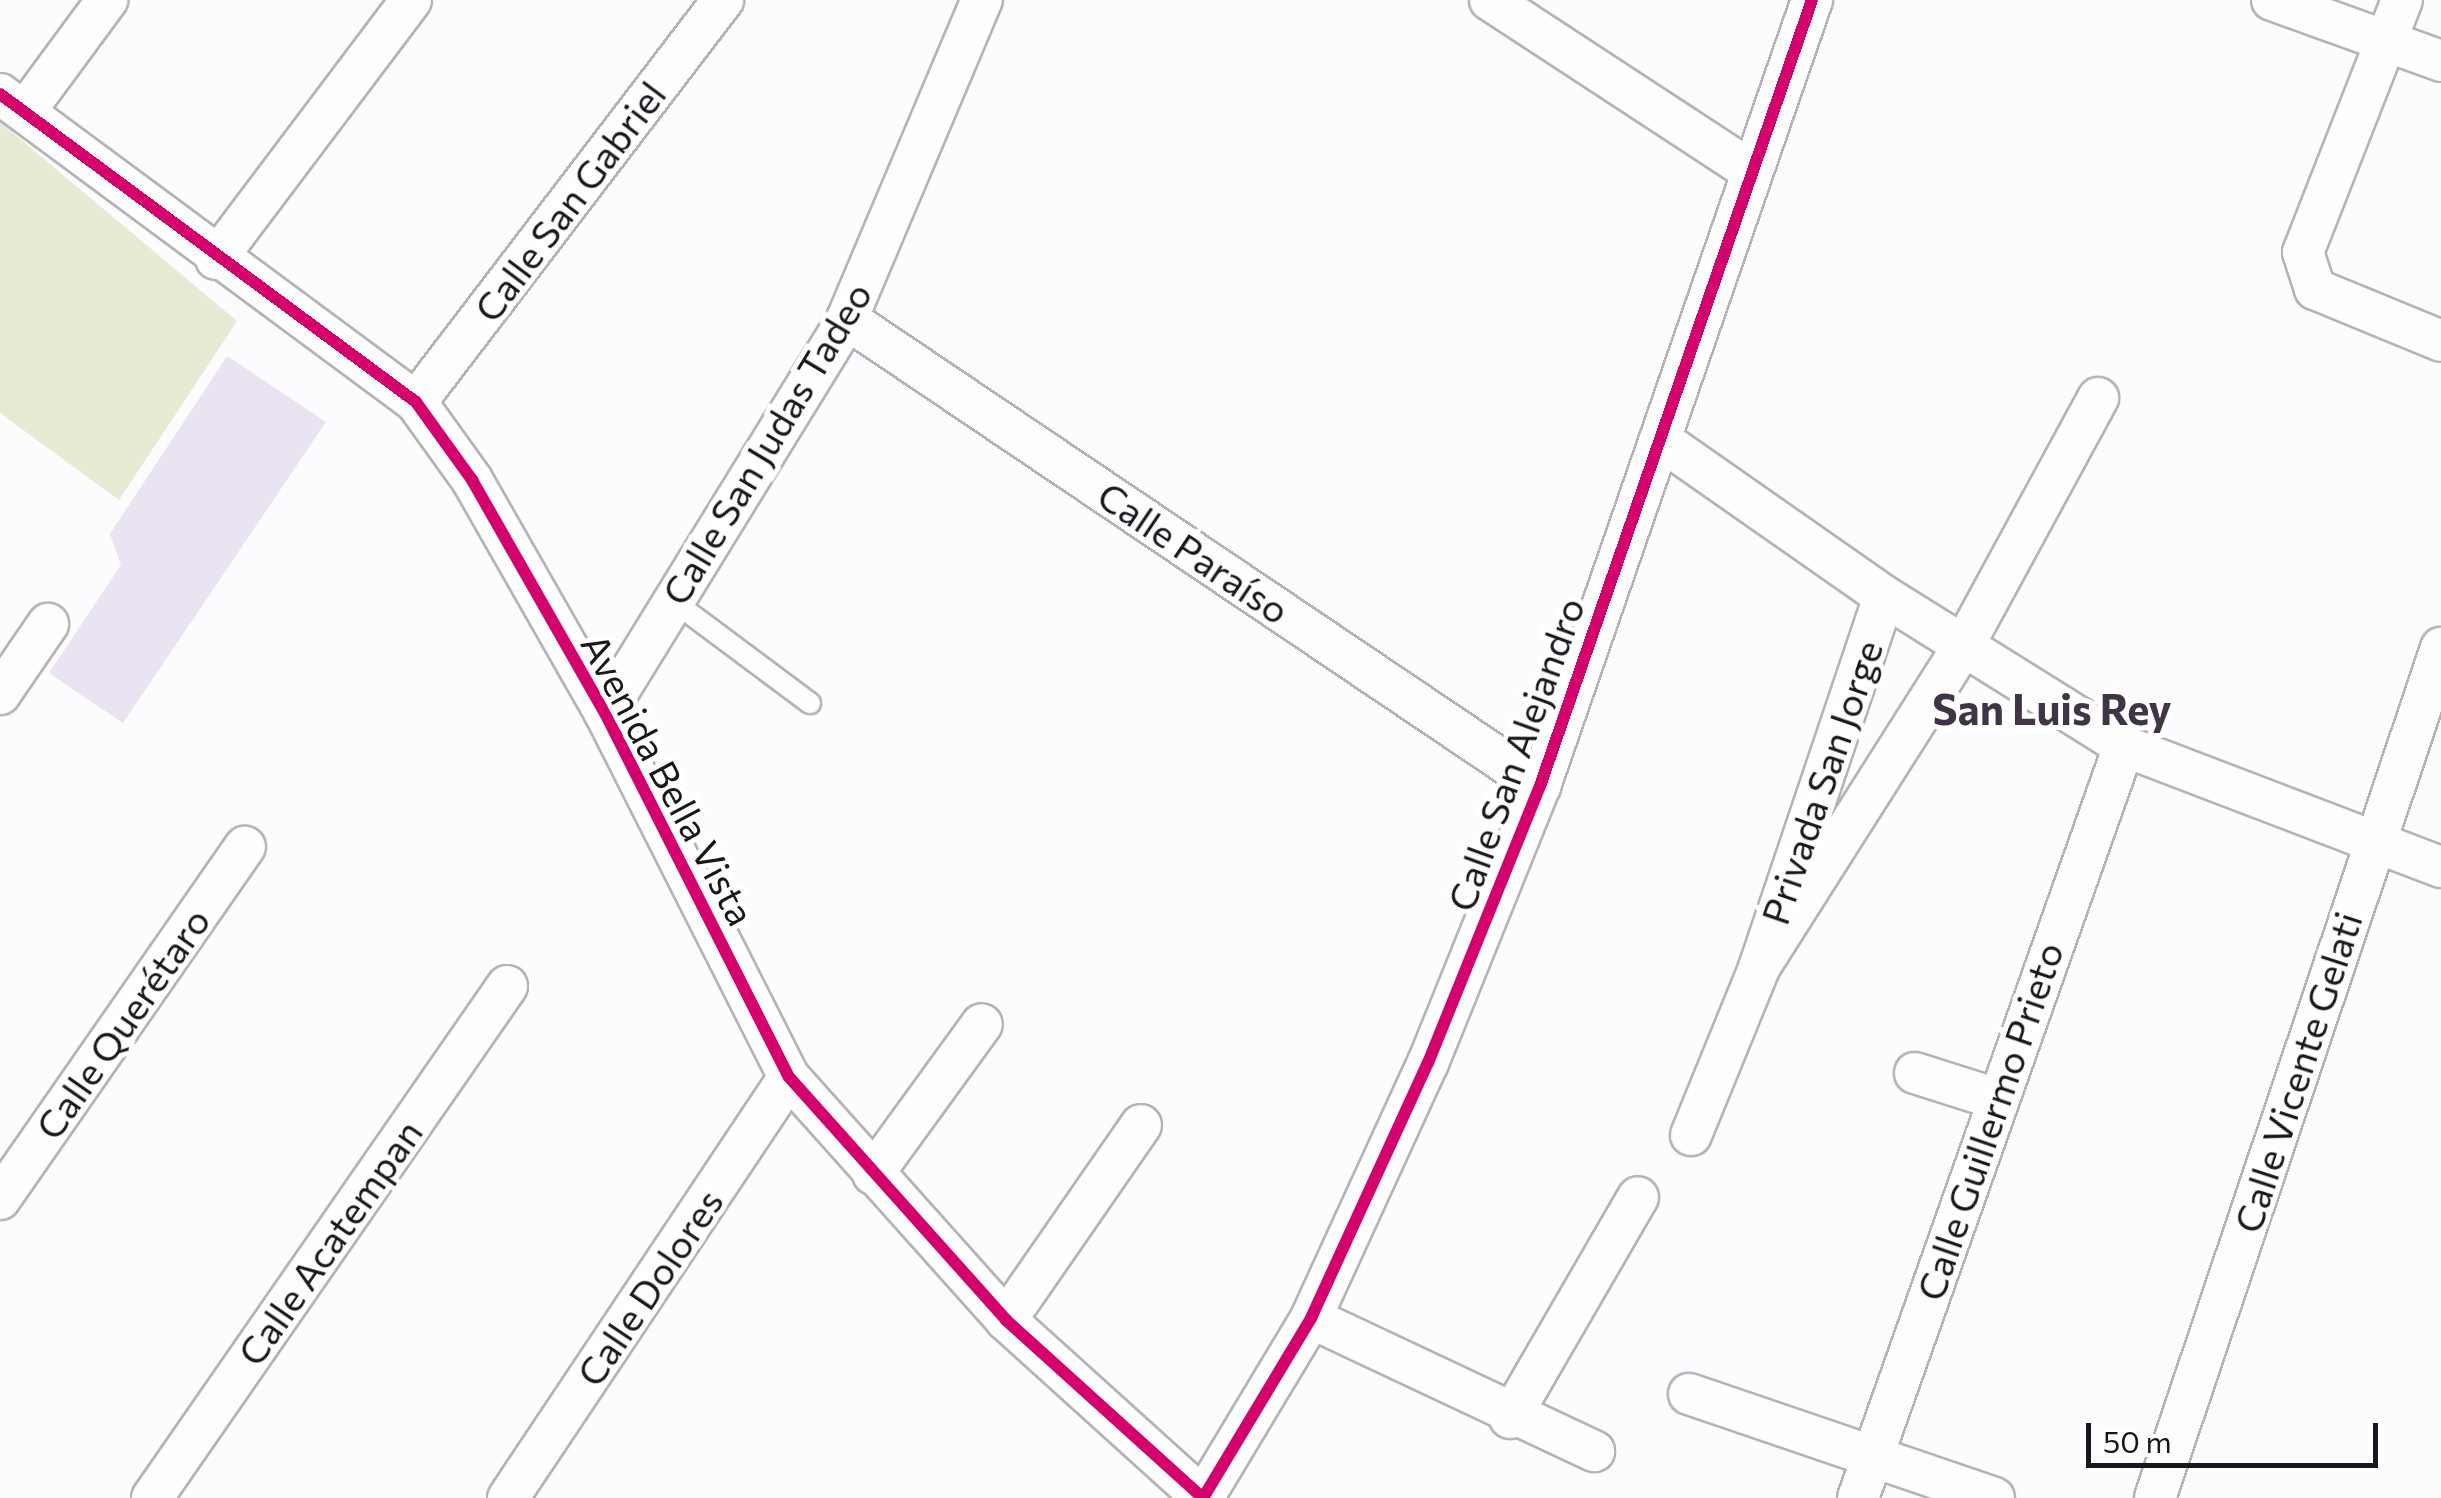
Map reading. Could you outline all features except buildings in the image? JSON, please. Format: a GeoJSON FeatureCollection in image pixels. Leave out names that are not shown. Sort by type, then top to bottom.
{"type":"FeatureCollection","features":[{"type":"Feature","properties":{"kind":"street"},"geometry":{"type":"LineString","coordinates":[[13,102],[107,0]]}},
{"type":"Feature","properties":{"kind":"street"},"geometry":{"type":"LineString","coordinates":[[216,259],[411,0]]}},
{"type":"Feature","properties":{"kind":"street","name":"Calle San Gabriel"},"geometry":{"type":"LineString","coordinates":[[416,402],[723,0]]}},
{"type":"Feature","properties":{"kind":"street","name":"Calle San Judas Tadeo"},"geometry":{"type":"LineString","coordinates":[[605,713],[848,319],[982,0]]}},
{"type":"Feature","properties":{"kind":"street"},"geometry":{"type":"LineString","coordinates":[[1490,0],[1750,170]]}},
{"type":"Feature","properties":{"kind":"street","name":"Calle San Alejandro"},"geometry":{"type":"LineString","coordinates":[[1203,1498],[1311,1318],[1540,786],[1812,0]]}},
{"type":"Feature","properties":{"kind":"street"},"geometry":{"type":"LineString","coordinates":[[2272,0],[2441,60]]}},
{"type":"Feature","properties":{"kind":"street"},"geometry":{"type":"LineString","coordinates":[[2402,0],[2304,252],[2315,290],[2441,341]]}},
{"type":"Feature","properties":{"kind":"street","name":"Avenida Bella Vista"},"geometry":{"type":"LineString","coordinates":[[13,102],[216,259],[416,402],[472,480],[605,713],[789,1077],[1006,1320],[1203,1498]]}},
{"type":"Feature","properties":{"kind":"street","name":"Calle Paraíso"},"geometry":{"type":"LineString","coordinates":[[848,319],[1540,786]]}},
{"type":"Feature","properties":{"kind":"street","name":"Privada San Jorge"},"geometry":{"type":"LineString","coordinates":[[1759,968],[1964,645],[2098,398]]}},
{"type":"Feature","properties":{"kind":"street"},"geometry":{"type":"LineString","coordinates":[[1661,440],[1884,596],[2124,746],[2441,868]]}},
{"type":"Feature","properties":{"kind":"street","name":"Privada San Jorge"},"geometry":{"type":"LineString","coordinates":[[1691,1135],[1759,968],[1884,596]]}},
{"type":"Feature","properties":{"kind":"street"},"geometry":{"type":"LineString","coordinates":[[0,694],[48,624]]}},
{"type":"Feature","properties":{"kind":"street","name":"Calle Vicente Gelati"},"geometry":{"type":"LineString","coordinates":[[2155,1498],[2441,648]]}},
{"type":"Feature","properties":{"kind":"street","name":"Calle Guillermo Prieto"},"geometry":{"type":"LineString","coordinates":[[1858,1498],[1994,1098],[2124,746]]}},
{"type":"Feature","properties":{"kind":"street","name":"Calle Querétaro"},"geometry":{"type":"LineString","coordinates":[[0,1199],[244,847]]}},
{"type":"Feature","properties":{"kind":"street","name":"Calle Acatempan"},"geometry":{"type":"LineString","coordinates":[[152,1498],[507,986]]}},
{"type":"Feature","properties":{"kind":"street"},"geometry":{"type":"LineString","coordinates":[[873,1174],[982,1024]]}},
{"type":"Feature","properties":{"kind":"street"},"geometry":{"type":"LineString","coordinates":[[1915,1073],[1994,1098]]}},
{"type":"Feature","properties":{"kind":"street","name":"Calle Dolores"},"geometry":{"type":"LineString","coordinates":[[508,1498],[789,1077]]}},
{"type":"Feature","properties":{"kind":"street"},"geometry":{"type":"LineString","coordinates":[[1006,1320],[1142,1125]]}},
{"type":"Feature","properties":{"kind":"street"},"geometry":{"type":"LineString","coordinates":[[1510,1418],[1638,1197]]}},
{"type":"Feature","properties":{"kind":"street"},"geometry":{"type":"LineString","coordinates":[[1311,1318],[1510,1418],[1594,1451]]}},
{"type":"Feature","properties":{"kind":"street"},"geometry":{"type":"LineString","coordinates":[[1689,1394],[1994,1498]]}},
{"type":"Feature","properties":{"kind":"lane"},"geometry":{"type":"LineString","coordinates":[[673,601],[810,703]]}},
{"type":"Feature","properties":{"kind":"green space"},"geometry":{"type":"Polygon","coordinates":[[[0,122],[237,321],[119,500],[0,413],[0,122]]]}},
{"type":"Feature","properties":{"kind":"cycle path"},"geometry":{"type":"LineString","coordinates":[[1203,1498],[1311,1318],[1428,1063],[1540,786],[1812,0]]}},
{"type":"Feature","properties":{"kind":"cycle path"},"geometry":{"type":"LineString","coordinates":[[0,94],[416,402],[472,480],[605,713],[789,1077],[1006,1320],[1203,1498]]}},
{"type":"Feature","properties":{"kind":"district","name":"San Luis Rey"},"geometry":{"type":"Point","coordinates":[2052,708]}}]}
